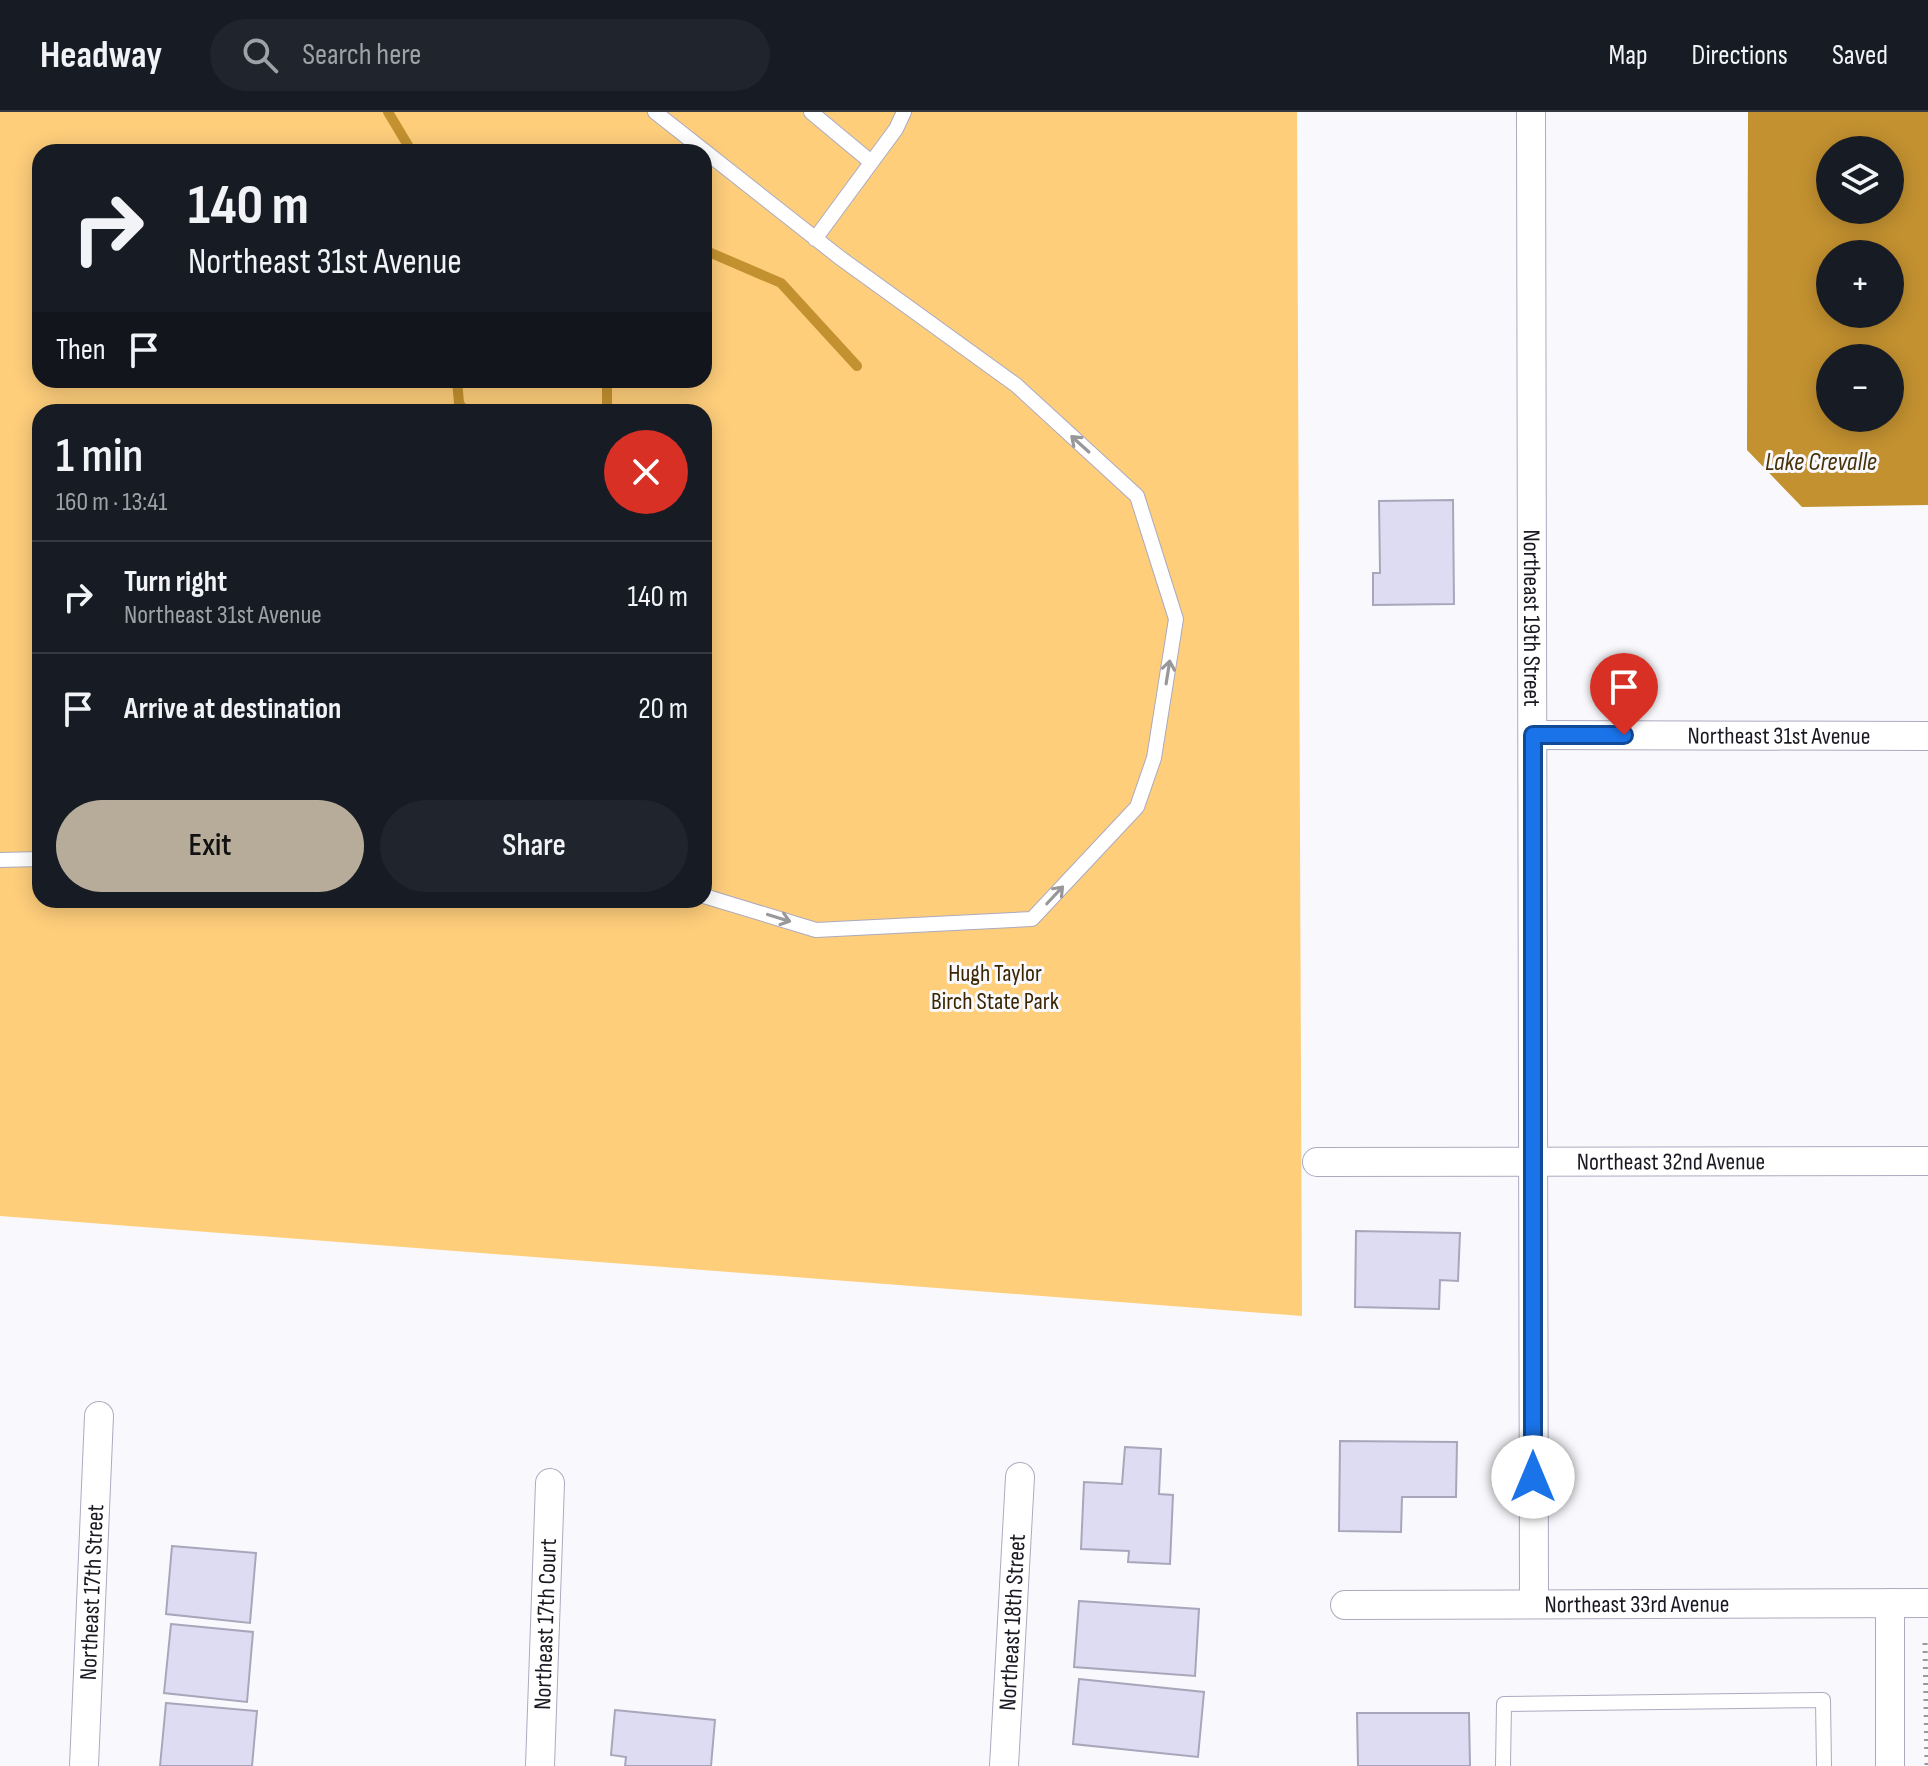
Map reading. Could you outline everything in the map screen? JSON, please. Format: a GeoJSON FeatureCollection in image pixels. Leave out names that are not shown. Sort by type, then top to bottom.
{"type":"FeatureCollection","features":[{"type":"Feature","properties":{"kind":"street","name":"Northeast 19th Street"},"geometry":{"type":"LineString","coordinates":[[1531,112],[1534,1604]]}},
{"type":"Feature","properties":{"kind":"street","name":"Northeast 31st Avenue"},"geometry":{"type":"LineString","coordinates":[[1533,735],[1928,736]]}},
{"type":"Feature","properties":{"kind":"street","name":"Northeast 32nd Avenue"},"geometry":{"type":"LineString","coordinates":[[1317,1162],[1928,1161]]}},
{"type":"Feature","properties":{"kind":"street","name":"Northeast 17th Street"},"geometry":{"type":"LineString","coordinates":[[84,1766],[99,1416]]}},
{"type":"Feature","properties":{"kind":"street","name":"Northeast 18th Street"},"geometry":{"type":"LineString","coordinates":[[1004,1766],[1020,1477]]}},
{"type":"Feature","properties":{"kind":"street","name":"Northeast 17th Court"},"geometry":{"type":"LineString","coordinates":[[540,1766],[550,1483]]}},
{"type":"Feature","properties":{"kind":"street"},"geometry":{"type":"LineString","coordinates":[[1890,1603],[1890,1766]]}},
{"type":"Feature","properties":{"kind":"street","name":"Northeast 33rd Avenue"},"geometry":{"type":"LineString","coordinates":[[1345,1605],[1928,1603]]}},
{"type":"Feature","properties":{"kind":"lane"},"geometry":{"type":"LineString","coordinates":[[655,112],[695,144]]}},
{"type":"Feature","properties":{"kind":"lane"},"geometry":{"type":"LineString","coordinates":[[811,112],[871,162]]}},
{"type":"Feature","properties":{"kind":"lane"},"geometry":{"type":"LineString","coordinates":[[815,239],[904,112]]}},
{"type":"Feature","properties":{"kind":"lane"},"geometry":{"type":"LineString","coordinates":[[712,157],[815,239],[1016,385],[1137,496],[1176,619],[1154,758],[1137,807],[1032,919],[816,930],[712,898]]}},
{"type":"Feature","properties":{"kind":"lane"},"geometry":{"type":"LineString","coordinates":[[0,860],[32,859]]}},
{"type":"Feature","properties":{"kind":"lane"},"geometry":{"type":"LineString","coordinates":[[1503,1766],[1504,1704],[1823,1700],[1824,1766]]}},
{"type":"Feature","properties":{"kind":"path"},"geometry":{"type":"LineString","coordinates":[[1925,1643],[1927,1766]]}},
{"type":"Feature","properties":{"kind":"green space","name":"Hugh Taylor Birch State Park"},"geometry":{"type":"Polygon","coordinates":[[[0,112],[1297,112],[1302,1316],[0,1216],[0,112]]]}},
{"type":"Feature","properties":{"kind":"water","name":"Lake Crevalle"},"geometry":{"type":"Polygon","coordinates":[[[1748,112],[1928,112],[1928,505],[1802,507],[1747,450],[1748,112]]]}},
{"type":"Feature","properties":{"kind":"building"},"geometry":{"type":"Polygon","coordinates":[[[1453,500],[1454,604],[1373,605],[1373,573],[1380,573],[1379,501],[1453,500]]]}},
{"type":"Feature","properties":{"kind":"building"},"geometry":{"type":"Polygon","coordinates":[[[1356,1231],[1460,1233],[1458,1281],[1440,1280],[1439,1309],[1355,1307],[1356,1231]]]}},
{"type":"Feature","properties":{"kind":"building"},"geometry":{"type":"Polygon","coordinates":[[[1340,1441],[1457,1442],[1456,1497],[1402,1497],[1401,1532],[1339,1531],[1340,1441]]]}},
{"type":"Feature","properties":{"kind":"building"},"geometry":{"type":"Polygon","coordinates":[[[1125,1447],[1161,1449],[1159,1494],[1173,1495],[1170,1564],[1128,1562],[1129,1551],[1081,1549],[1084,1482],[1122,1484],[1125,1447]]]}},
{"type":"Feature","properties":{"kind":"building"},"geometry":{"type":"Polygon","coordinates":[[[172,1546],[256,1553],[250,1623],[166,1614],[172,1546]]]}},
{"type":"Feature","properties":{"kind":"building"},"geometry":{"type":"Polygon","coordinates":[[[1079,1601],[1199,1609],[1195,1676],[1074,1667],[1079,1601]]]}},
{"type":"Feature","properties":{"kind":"building"},"geometry":{"type":"Polygon","coordinates":[[[171,1624],[253,1632],[247,1702],[164,1693],[171,1624]]]}},
{"type":"Feature","properties":{"kind":"building"},"geometry":{"type":"Polygon","coordinates":[[[1079,1679],[1204,1692],[1198,1757],[1073,1744],[1079,1679]]]}},
{"type":"Feature","properties":{"kind":"building"},"geometry":{"type":"Polygon","coordinates":[[[166,1703],[257,1711],[252,1766],[160,1766],[166,1703]]]}},
{"type":"Feature","properties":{"kind":"building"},"geometry":{"type":"Polygon","coordinates":[[[615,1710],[715,1720],[711,1766],[625,1766],[626,1757],[611,1755],[615,1710]]]}},
{"type":"Feature","properties":{"kind":"building"},"geometry":{"type":"Polygon","coordinates":[[[1357,1713],[1469,1713],[1470,1766],[1358,1766],[1357,1713]]]}},
{"type":"Feature","properties":{"kind":"waterway"},"geometry":{"type":"LineString","coordinates":[[388,112],[407,144]]}},
{"type":"Feature","properties":{"kind":"waterway"},"geometry":{"type":"LineString","coordinates":[[712,253],[781,283],[857,366]]}},
{"type":"Feature","properties":{"kind":"waterway"},"geometry":{"type":"LineString","coordinates":[[458,388],[460,404]]}},
{"type":"Feature","properties":{"kind":"waterway"},"geometry":{"type":"LineString","coordinates":[[607,388],[607,404]]}},
{"type":"Feature","properties":{"kind":"route"},"geometry":{"type":"LineString","coordinates":[[1533,1477],[1533,735],[1624,735]]}}]}
